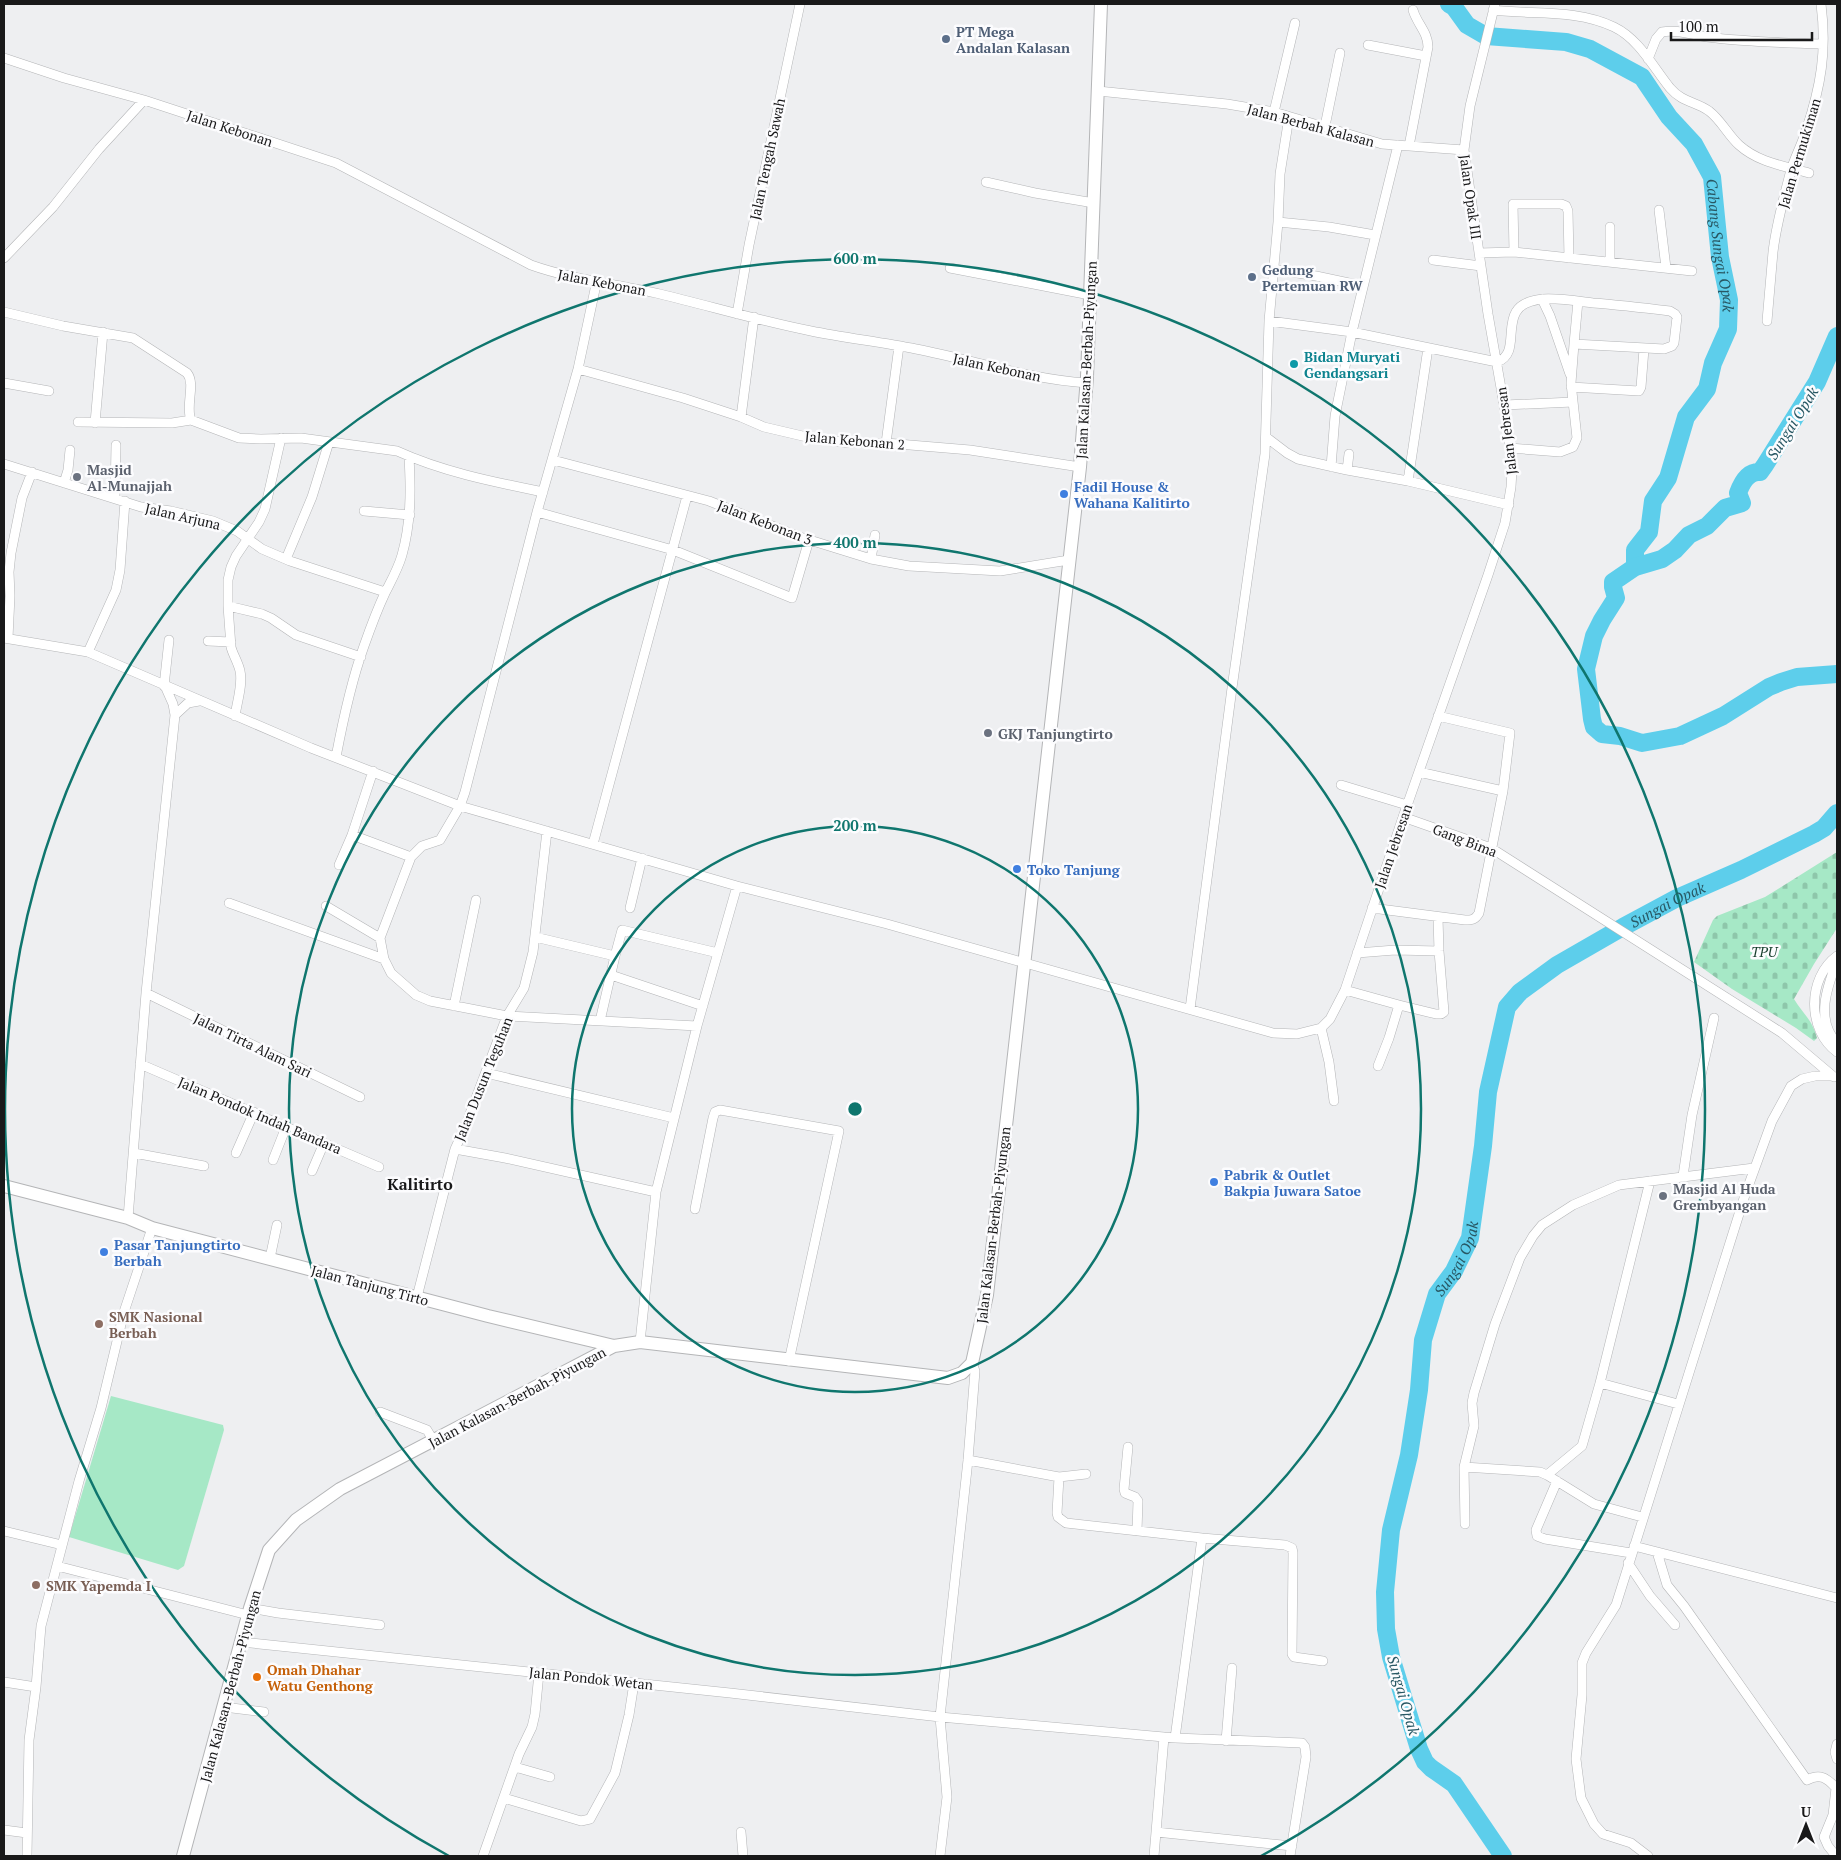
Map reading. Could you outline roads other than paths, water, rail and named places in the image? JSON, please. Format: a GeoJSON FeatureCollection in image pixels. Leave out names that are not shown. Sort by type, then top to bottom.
{"type":"FeatureCollection","features":[{"type":"Feature","properties":{"kind":"street","name":"Jalan Tengah Sawah"},"geometry":{"type":"LineString","coordinates":[[737,314],[749,245],[800,4]]}},
{"type":"Feature","properties":{"kind":"street","name":"Jalan Kalasan-Berbah-Piyungan"},"geometry":{"type":"LineString","coordinates":[[183,1856],[249,1611],[269,1550],[296,1520],[340,1489],[614,1346],[640,1342],[789,1361],[948,1378],[962,1373],[972,1363],[987,1295],[1080,467],[1087,383],[1101,4]]}},
{"type":"Feature","properties":{"kind":"street","name":"Jalan Permukiman"},"geometry":{"type":"LineString","coordinates":[[1767,321],[1773,251],[1792,168],[1805,134],[1818,90],[1823,64],[1821,4]]}},
{"type":"Feature","properties":{"kind":"street"},"geometry":{"type":"LineString","coordinates":[[1493,11],[1517,8],[1558,13],[1601,22],[1616,28],[1631,38],[1671,90],[1686,101],[1710,112],[1738,145],[1760,159],[1809,173]]}},
{"type":"Feature","properties":{"kind":"street"},"geometry":{"type":"LineString","coordinates":[[1409,146],[1428,40],[1413,10]]}},
{"type":"Feature","properties":{"kind":"street","name":"Jalan Opak III"},"geometry":{"type":"LineString","coordinates":[[1493,11],[1470,106],[1464,150],[1497,362]]}},
{"type":"Feature","properties":{"kind":"street"},"geometry":{"type":"LineString","coordinates":[[1274,112],[1295,23]]}},
{"type":"Feature","properties":{"kind":"street"},"geometry":{"type":"LineString","coordinates":[[1648,59],[1656,39],[1662,32],[1670,30],[1707,37],[1762,42],[1823,44]]}},
{"type":"Feature","properties":{"kind":"street"},"geometry":{"type":"LineString","coordinates":[[1368,45],[1426,56]]}},
{"type":"Feature","properties":{"kind":"street"},"geometry":{"type":"LineString","coordinates":[[1325,126],[1340,53]]}},
{"type":"Feature","properties":{"kind":"street","name":"Jalan Kebonan"},"geometry":{"type":"LineString","coordinates":[[4,58],[64,78],[144,100],[336,163],[531,265],[556,274],[597,280],[660,294],[810,331],[899,346],[998,369],[1087,383]]}},
{"type":"Feature","properties":{"kind":"street","name":"Jalan Berbah Kalasan"},"geometry":{"type":"LineString","coordinates":[[1098,91],[1227,104],[1274,112],[1382,144],[1464,150]]}},
{"type":"Feature","properties":{"kind":"street"},"geometry":{"type":"LineString","coordinates":[[4,258],[53,207],[99,149],[144,100]]}},
{"type":"Feature","properties":{"kind":"street"},"geometry":{"type":"LineString","coordinates":[[1190,1009],[1266,437],[1266,371],[1269,321],[1278,222],[1280,174],[1289,117]]}},
{"type":"Feature","properties":{"kind":"street"},"geometry":{"type":"LineString","coordinates":[[1331,467],[1335,416],[1352,332],[1398,145]]}},
{"type":"Feature","properties":{"kind":"street"},"geometry":{"type":"LineString","coordinates":[[986,182],[1094,203]]}},
{"type":"Feature","properties":{"kind":"street"},"geometry":{"type":"LineString","coordinates":[[1514,252],[1513,204],[1561,204],[1566,206],[1568,211],[1569,258]]}},
{"type":"Feature","properties":{"kind":"street"},"geometry":{"type":"LineString","coordinates":[[1659,210],[1666,268]]}},
{"type":"Feature","properties":{"kind":"street"},"geometry":{"type":"LineString","coordinates":[[1278,222],[1329,227],[1375,235]]}},
{"type":"Feature","properties":{"kind":"street"},"geometry":{"type":"LineString","coordinates":[[1610,227],[1610,262]]}},
{"type":"Feature","properties":{"kind":"street"},"geometry":{"type":"LineString","coordinates":[[1479,253],[1514,252],[1692,271]]}},
{"type":"Feature","properties":{"kind":"street"},"geometry":{"type":"LineString","coordinates":[[1433,260],[1481,266]]}},
{"type":"Feature","properties":{"kind":"street"},"geometry":{"type":"LineString","coordinates":[[950,268],[1090,295]]}},
{"type":"Feature","properties":{"kind":"street"},"geometry":{"type":"LineString","coordinates":[[1273,269],[1363,286]]}},
{"type":"Feature","properties":{"kind":"street"},"geometry":{"type":"LineString","coordinates":[[597,280],[578,369],[553,460],[536,512],[471,772],[460,806],[440,840],[418,848],[411,856],[380,938],[384,959],[391,973],[416,995],[430,1001],[507,1016],[697,1026]]}},
{"type":"Feature","properties":{"kind":"street"},"geometry":{"type":"LineString","coordinates":[[1269,321],[1352,332],[1497,362],[1503,360],[1509,351],[1511,330],[1516,312],[1524,304],[1542,300],[1578,301],[1673,312],[1677,317],[1672,346],[1664,349],[1574,344]]}},
{"type":"Feature","properties":{"kind":"street"},"geometry":{"type":"LineString","coordinates":[[1542,300],[1550,316],[1571,376]]}},
{"type":"Feature","properties":{"kind":"street"},"geometry":{"type":"LineString","coordinates":[[1510,448],[1560,452],[1573,447],[1577,438],[1577,432],[1571,376],[1578,301]]}},
{"type":"Feature","properties":{"kind":"street"},"geometry":{"type":"LineString","coordinates":[[4,312],[63,326],[133,338],[191,377],[188,409],[191,420]]}},
{"type":"Feature","properties":{"kind":"street"},"geometry":{"type":"LineString","coordinates":[[741,417],[754,317]]}},
{"type":"Feature","properties":{"kind":"street"},"geometry":{"type":"LineString","coordinates":[[95,423],[103,332]]}},
{"type":"Feature","properties":{"kind":"street"},"geometry":{"type":"LineString","coordinates":[[886,443],[899,346]]}},
{"type":"Feature","properties":{"kind":"street"},"geometry":{"type":"LineString","coordinates":[[1408,480],[1428,348]]}},
{"type":"Feature","properties":{"kind":"street"},"geometry":{"type":"LineString","coordinates":[[1571,388],[1639,391],[1641,387],[1644,349]]}},
{"type":"Feature","properties":{"kind":"street","name":"Jalan Jebresan"},"geometry":{"type":"LineString","coordinates":[[1321,1028],[1330,1019],[1345,990],[1505,523],[1512,487],[1505,405],[1497,362]]}},
{"type":"Feature","properties":{"kind":"street","name":"Jalan Kebonan 2"},"geometry":{"type":"LineString","coordinates":[[578,369],[683,398],[741,417],[764,427],[811,438],[850,443],[886,443],[970,450],[1080,467]]}},
{"type":"Feature","properties":{"kind":"street"},"geometry":{"type":"LineString","coordinates":[[4,383],[49,391]]}},
{"type":"Feature","properties":{"kind":"street"},"geometry":{"type":"LineString","coordinates":[[1505,405],[1573,402]]}},
{"type":"Feature","properties":{"kind":"street"},"geometry":{"type":"LineString","coordinates":[[78,422],[172,423],[191,420],[239,438],[301,438],[397,451],[409,457],[464,474],[543,492]]}},
{"type":"Feature","properties":{"kind":"street"},"geometry":{"type":"LineString","coordinates":[[1266,437],[1298,459],[1331,467],[1408,480],[1509,505]]}},
{"type":"Feature","properties":{"kind":"street"},"geometry":{"type":"LineString","coordinates":[[235,716],[240,672],[234,658],[231,642],[228,580],[236,556],[265,509],[281,438]]}},
{"type":"Feature","properties":{"kind":"street"},"geometry":{"type":"LineString","coordinates":[[286,560],[312,497],[329,442]]}},
{"type":"Feature","properties":{"kind":"street"},"geometry":{"type":"LineString","coordinates":[[115,498],[116,445]]}},
{"type":"Feature","properties":{"kind":"street"},"geometry":{"type":"LineString","coordinates":[[64,483],[68,470],[70,450]]}},
{"type":"Feature","properties":{"kind":"street"},"geometry":{"type":"LineString","coordinates":[[1347,470],[1349,454]]}},
{"type":"Feature","properties":{"kind":"street"},"geometry":{"type":"LineString","coordinates":[[336,757],[344,717],[361,657],[385,592],[402,557],[410,515],[409,457]]}},
{"type":"Feature","properties":{"kind":"street","name":"Jalan Kebonan 3"},"geometry":{"type":"LineString","coordinates":[[553,460],[727,507],[809,540],[871,559],[909,566],[1000,572],[1069,560]]}},
{"type":"Feature","properties":{"kind":"street","name":"Jalan Arjuna"},"geometry":{"type":"LineString","coordinates":[[4,464],[141,506],[213,521],[232,528],[262,549],[286,560],[385,592]]}},
{"type":"Feature","properties":{"kind":"street"},"geometry":{"type":"LineString","coordinates":[[32,472],[22,498],[11,553],[9,572],[10,596],[6,638],[88,652],[235,716],[460,806],[737,886],[1024,962],[1273,1033],[1297,1034],[1321,1028],[1329,1062],[1334,1101]]}},
{"type":"Feature","properties":{"kind":"street"},"geometry":{"type":"LineString","coordinates":[[593,844],[687,496]]}},
{"type":"Feature","properties":{"kind":"street"},"geometry":{"type":"LineString","coordinates":[[88,652],[116,590],[120,570],[125,501]]}},
{"type":"Feature","properties":{"kind":"street"},"geometry":{"type":"LineString","coordinates":[[364,511],[410,515]]}},
{"type":"Feature","properties":{"kind":"street"},"geometry":{"type":"LineString","coordinates":[[536,512],[673,550],[792,598],[809,540]]}},
{"type":"Feature","properties":{"kind":"street"},"geometry":{"type":"LineString","coordinates":[[871,559],[875,534]]}},
{"type":"Feature","properties":{"kind":"street"},"geometry":{"type":"LineString","coordinates":[[228,606],[262,614],[272,618],[296,635],[361,657]]}},
{"type":"Feature","properties":{"kind":"street"},"geometry":{"type":"LineString","coordinates":[[128,1218],[146,993],[175,715],[173,704],[165,686],[169,640]]}},
{"type":"Feature","properties":{"kind":"street"},"geometry":{"type":"LineString","coordinates":[[208,641],[231,642]]}},
{"type":"Feature","properties":{"kind":"street"},"geometry":{"type":"LineString","coordinates":[[175,715],[188,703],[200,701]]}},
{"type":"Feature","properties":{"kind":"street"},"geometry":{"type":"LineString","coordinates":[[1372,908],[1438,918],[1472,920],[1477,918],[1479,913],[1503,791],[1510,733],[1438,716]]}},
{"type":"Feature","properties":{"kind":"street"},"geometry":{"type":"LineString","coordinates":[[339,865],[352,835],[373,772]]}},
{"type":"Feature","properties":{"kind":"street"},"geometry":{"type":"LineString","coordinates":[[1419,772],[1503,791]]}},
{"type":"Feature","properties":{"kind":"street"},"geometry":{"type":"LineString","coordinates":[[1341,785],[1407,805]]}},
{"type":"Feature","properties":{"kind":"street","name":"Gang Bima"},"geometry":{"type":"LineString","coordinates":[[1403,817],[1492,848],[1782,1034],[1834,1077]]}},
{"type":"Feature","properties":{"kind":"street","name":"Jalan Dusun Teguhan"},"geometry":{"type":"LineString","coordinates":[[416,1297],[455,1149],[465,1128],[507,1016],[524,988],[535,938],[547,831]]}},
{"type":"Feature","properties":{"kind":"street"},"geometry":{"type":"LineString","coordinates":[[352,835],[411,856]]}},
{"type":"Feature","properties":{"kind":"street"},"geometry":{"type":"LineString","coordinates":[[630,908],[642,858]]}},
{"type":"Feature","properties":{"kind":"street"},"geometry":{"type":"LineString","coordinates":[[640,1342],[656,1192],[697,1026],[737,886]]}},
{"type":"Feature","properties":{"kind":"street"},"geometry":{"type":"LineString","coordinates":[[454,1006],[476,900]]}},
{"type":"Feature","properties":{"kind":"street"},"geometry":{"type":"LineString","coordinates":[[229,903],[384,959]]}},
{"type":"Feature","properties":{"kind":"street"},"geometry":{"type":"LineString","coordinates":[[326,906],[380,938]]}},
{"type":"Feature","properties":{"kind":"street"},"geometry":{"type":"LineString","coordinates":[[1345,990],[1436,1014],[1444,1013],[1438,918]]}},
{"type":"Feature","properties":{"kind":"street"},"geometry":{"type":"LineString","coordinates":[[600,1021],[622,930],[718,953]]}},
{"type":"Feature","properties":{"kind":"street"},"geometry":{"type":"LineString","coordinates":[[535,938],[615,956]]}},
{"type":"Feature","properties":{"kind":"street"},"geometry":{"type":"LineString","coordinates":[[1357,953],[1395,950],[1439,951]]}},
{"type":"Feature","properties":{"kind":"street"},"geometry":{"type":"LineString","coordinates":[[1837,956],[1825,967],[1820,976],[1814,1008],[1819,1027],[1830,1047],[1837,1052]]}},
{"type":"Feature","properties":{"kind":"street"},"geometry":{"type":"LineString","coordinates":[[1837,961],[1824,1002],[1826,1022],[1832,1037],[1837,1043]]}},
{"type":"Feature","properties":{"kind":"street"},"geometry":{"type":"LineString","coordinates":[[611,975],[703,1006]]}},
{"type":"Feature","properties":{"kind":"street","name":"Jalan Tirta Alam Sari"},"geometry":{"type":"LineString","coordinates":[[146,993],[360,1097]]}},
{"type":"Feature","properties":{"kind":"street"},"geometry":{"type":"LineString","coordinates":[[1378,1066],[1399,1004]]}},
{"type":"Feature","properties":{"kind":"street"},"geometry":{"type":"LineString","coordinates":[[1683,1176],[1692,1115],[1714,1018]]}},
{"type":"Feature","properties":{"kind":"street","name":"Jalan Pondok Indah Bandara"},"geometry":{"type":"LineString","coordinates":[[140,1064],[379,1167]]}},
{"type":"Feature","properties":{"kind":"street"},"geometry":{"type":"LineString","coordinates":[[1648,1856],[1631,1843],[1603,1834],[1594,1824],[1581,1798],[1576,1759],[1582,1695],[1582,1663],[1586,1653],[1616,1605],[1642,1517],[1754,1168],[1772,1121],[1791,1086],[1802,1079],[1815,1076],[1834,1077],[1837,1068]]}},
{"type":"Feature","properties":{"kind":"street"},"geometry":{"type":"LineString","coordinates":[[486,1073],[674,1118]]}},
{"type":"Feature","properties":{"kind":"street"},"geometry":{"type":"LineString","coordinates":[[695,1209],[713,1118],[716,1112],[720,1110],[839,1131],[789,1361]]}},
{"type":"Feature","properties":{"kind":"street"},"geometry":{"type":"LineString","coordinates":[[236,1153],[254,1112]]}},
{"type":"Feature","properties":{"kind":"street"},"geometry":{"type":"LineString","coordinates":[[272,1160],[286,1127]]}},
{"type":"Feature","properties":{"kind":"street"},"geometry":{"type":"LineString","coordinates":[[312,1171],[324,1143]]}},
{"type":"Feature","properties":{"kind":"street"},"geometry":{"type":"LineString","coordinates":[[455,1149],[505,1158],[656,1192]]}},
{"type":"Feature","properties":{"kind":"street"},"geometry":{"type":"LineString","coordinates":[[134,1154],[204,1166]]}},
{"type":"Feature","properties":{"kind":"street"},"geometry":{"type":"LineString","coordinates":[[1465,1524],[1467,1467],[1474,1426],[1472,1403],[1495,1324],[1520,1258],[1533,1236],[1542,1225],[1557,1214],[1619,1185],[1754,1168]]}},
{"type":"Feature","properties":{"kind":"street"},"geometry":{"type":"LineString","coordinates":[[1547,1475],[1582,1446],[1600,1383],[1650,1180]]}},
{"type":"Feature","properties":{"kind":"street","name":"Jalan Tanjung Tirto"},"geometry":{"type":"LineString","coordinates":[[4,1186],[128,1218],[152,1228],[587,1341],[614,1346]]}},
{"type":"Feature","properties":{"kind":"street"},"geometry":{"type":"LineString","coordinates":[[270,1258],[277,1225]]}},
{"type":"Feature","properties":{"kind":"street"},"geometry":{"type":"LineString","coordinates":[[27,1856],[29,1740],[41,1626],[79,1481],[101,1408],[124,1312],[152,1228]]}},
{"type":"Feature","properties":{"kind":"street"},"geometry":{"type":"LineString","coordinates":[[587,1341],[589,1359]]}},
{"type":"Feature","properties":{"kind":"street"},"geometry":{"type":"LineString","coordinates":[[940,1856],[947,1797],[940,1717],[968,1460],[975,1371],[972,1363]]}},
{"type":"Feature","properties":{"kind":"street"},"geometry":{"type":"LineString","coordinates":[[1600,1383],[1678,1404]]}},
{"type":"Feature","properties":{"kind":"street"},"geometry":{"type":"LineString","coordinates":[[380,1412],[426,1430],[433,1440]]}},
{"type":"Feature","properties":{"kind":"street"},"geometry":{"type":"LineString","coordinates":[[1128,1447],[1124,1489],[1125,1493],[1136,1497],[1138,1501],[1137,1531]]}},
{"type":"Feature","properties":{"kind":"street"},"geometry":{"type":"LineString","coordinates":[[968,1460],[1059,1477],[1086,1474]]}},
{"type":"Feature","properties":{"kind":"street"},"geometry":{"type":"LineString","coordinates":[[1467,1467],[1529,1470],[1547,1475],[1594,1504],[1642,1517]]}},
{"type":"Feature","properties":{"kind":"street"},"geometry":{"type":"LineString","coordinates":[[1059,1477],[1057,1513],[1058,1517],[1069,1524],[1285,1545],[1292,1548],[1292,1654],[1294,1657],[1323,1661]]}},
{"type":"Feature","properties":{"kind":"street"},"geometry":{"type":"LineString","coordinates":[[1557,1481],[1536,1530],[1537,1536],[1544,1539],[1657,1552],[1837,1598]]}},
{"type":"Feature","properties":{"kind":"street"},"geometry":{"type":"LineString","coordinates":[[4,1531],[62,1545]]}},
{"type":"Feature","properties":{"kind":"street"},"geometry":{"type":"LineString","coordinates":[[1175,1738],[1202,1538]]}},
{"type":"Feature","properties":{"kind":"street"},"geometry":{"type":"LineString","coordinates":[[1657,1552],[1667,1585],[1684,1606],[1807,1780],[1819,1776],[1837,1785],[1833,1815],[1824,1837],[1836,1856]]}},
{"type":"Feature","properties":{"kind":"street"},"geometry":{"type":"LineString","coordinates":[[1628,1563],[1650,1596],[1675,1624]]}},
{"type":"Feature","properties":{"kind":"street"},"geometry":{"type":"LineString","coordinates":[[56,1566],[249,1611],[380,1626]]}},
{"type":"Feature","properties":{"kind":"street","name":"Jalan Pondok Wetan"},"geometry":{"type":"LineString","coordinates":[[242,1642],[940,1717],[1175,1738],[1302,1743],[1305,1747],[1306,1757],[1292,1846]]}},
{"type":"Feature","properties":{"kind":"street"},"geometry":{"type":"LineString","coordinates":[[1226,1741],[1232,1668]]}},
{"type":"Feature","properties":{"kind":"street"},"geometry":{"type":"LineString","coordinates":[[482,1856],[532,1727],[539,1673]]}},
{"type":"Feature","properties":{"kind":"street"},"geometry":{"type":"LineString","coordinates":[[4,1682],[36,1687]]}},
{"type":"Feature","properties":{"kind":"street"},"geometry":{"type":"LineString","coordinates":[[504,1798],[581,1821],[590,1819],[615,1772],[629,1715],[634,1683]]}},
{"type":"Feature","properties":{"kind":"street"},"geometry":{"type":"LineString","coordinates":[[224,1707],[264,1712]]}},
{"type":"Feature","properties":{"kind":"street"},"geometry":{"type":"LineString","coordinates":[[1154,1856],[1164,1737]]}},
{"type":"Feature","properties":{"kind":"street"},"geometry":{"type":"LineString","coordinates":[[1837,1744],[1835,1752],[1837,1758]]}},
{"type":"Feature","properties":{"kind":"street"},"geometry":{"type":"LineString","coordinates":[[515,1767],[550,1777]]}},
{"type":"Feature","properties":{"kind":"street"},"geometry":{"type":"LineString","coordinates":[[4,1830],[26,1833]]}},
{"type":"Feature","properties":{"kind":"street"},"geometry":{"type":"LineString","coordinates":[[741,1832],[743,1856]]}},
{"type":"Feature","properties":{"kind":"street"},"geometry":{"type":"LineString","coordinates":[[1156,1832],[1292,1846],[1290,1856]]}},
{"type":"Feature","properties":{"kind":"waterway","name":"Cabang Sungai Opak"},"geometry":{"type":"LineString","coordinates":[[1449,4],[1454,7],[1467,25],[1486,36],[1566,42],[1590,49],[1642,77],[1669,117],[1694,144],[1712,177],[1720,257],[1729,300],[1728,329],[1713,363],[1707,389],[1686,417],[1668,478],[1653,501],[1649,532],[1635,550],[1635,567]]}},
{"type":"Feature","properties":{"kind":"waterway","name":"Sungai Opak"},"geometry":{"type":"LineString","coordinates":[[1837,336],[1817,382],[1765,465],[1760,472],[1749,475],[1741,485],[1738,493],[1742,503],[1725,508],[1707,526],[1689,535],[1675,550],[1662,559],[1635,567],[1613,582],[1616,598],[1594,636],[1586,669],[1594,727],[1602,734],[1620,736],[1642,743],[1680,736],[1723,716],[1769,687],[1781,682],[1797,677],[1837,674]]}},
{"type":"Feature","properties":{"kind":"waterway","name":"Sungai Opak"},"geometry":{"type":"LineString","coordinates":[[1503,1856],[1454,1784],[1431,1768],[1425,1762],[1419,1749],[1391,1657],[1386,1629],[1385,1592],[1391,1530],[1409,1455],[1419,1390],[1423,1340],[1437,1294],[1454,1271],[1470,1238],[1483,1146],[1488,1092],[1507,1007],[1520,992],[1557,965],[1677,898],[1741,870],[1814,834],[1824,828],[1837,813]]}},
{"type":"Feature","properties":{"kind":"place","name":"PT Mega Andalan Kalasan"},"geometry":{"type":"Point","coordinates":[946,39]}},
{"type":"Feature","properties":{"kind":"place","name":"Gedung Pertemuan RW"},"geometry":{"type":"Point","coordinates":[1252,277]}},
{"type":"Feature","properties":{"kind":"place","name":"Bidan Muryati Gendangsari"},"geometry":{"type":"Point","coordinates":[1294,364]}},
{"type":"Feature","properties":{"kind":"place","name":"Masjid Al-Munajjah"},"geometry":{"type":"Point","coordinates":[77,477]}},
{"type":"Feature","properties":{"kind":"place","name":"Fadil House & Wahana Kalitirto"},"geometry":{"type":"Point","coordinates":[1064,494]}},
{"type":"Feature","properties":{"kind":"place","name":"GKJ Tanjungtirto"},"geometry":{"type":"Point","coordinates":[988,733]}},
{"type":"Feature","properties":{"kind":"place","name":"Toko Tanjung"},"geometry":{"type":"Point","coordinates":[1017,869]}},
{"type":"Feature","properties":{"kind":"place","name":"Pabrik & Outlet Bakpia Juwara Satoe"},"geometry":{"type":"Point","coordinates":[1214,1182]}},
{"type":"Feature","properties":{"kind":"place","name":"Masjid Al Huda Grembyangan"},"geometry":{"type":"Point","coordinates":[1663,1196]}},
{"type":"Feature","properties":{"kind":"place","name":"Pasar Tanjungtirto Berbah"},"geometry":{"type":"Point","coordinates":[104,1252]}},
{"type":"Feature","properties":{"kind":"place","name":"SMK Nasional Berbah"},"geometry":{"type":"Point","coordinates":[99,1324]}},
{"type":"Feature","properties":{"kind":"place","name":"SMK Yapemda I"},"geometry":{"type":"Point","coordinates":[36,1585]}},
{"type":"Feature","properties":{"kind":"place","name":"Omah Dhahar Watu Genthong"},"geometry":{"type":"Point","coordinates":[257,1677]}},
{"type":"Feature","properties":{"kind":"district","name":"Kalitirto"},"geometry":{"type":"Point","coordinates":[420,1184]}},
{"type":"Feature","properties":{"kind":"park label","name":"TPU"},"geometry":{"type":"Point","coordinates":[1764,951]}}]}
